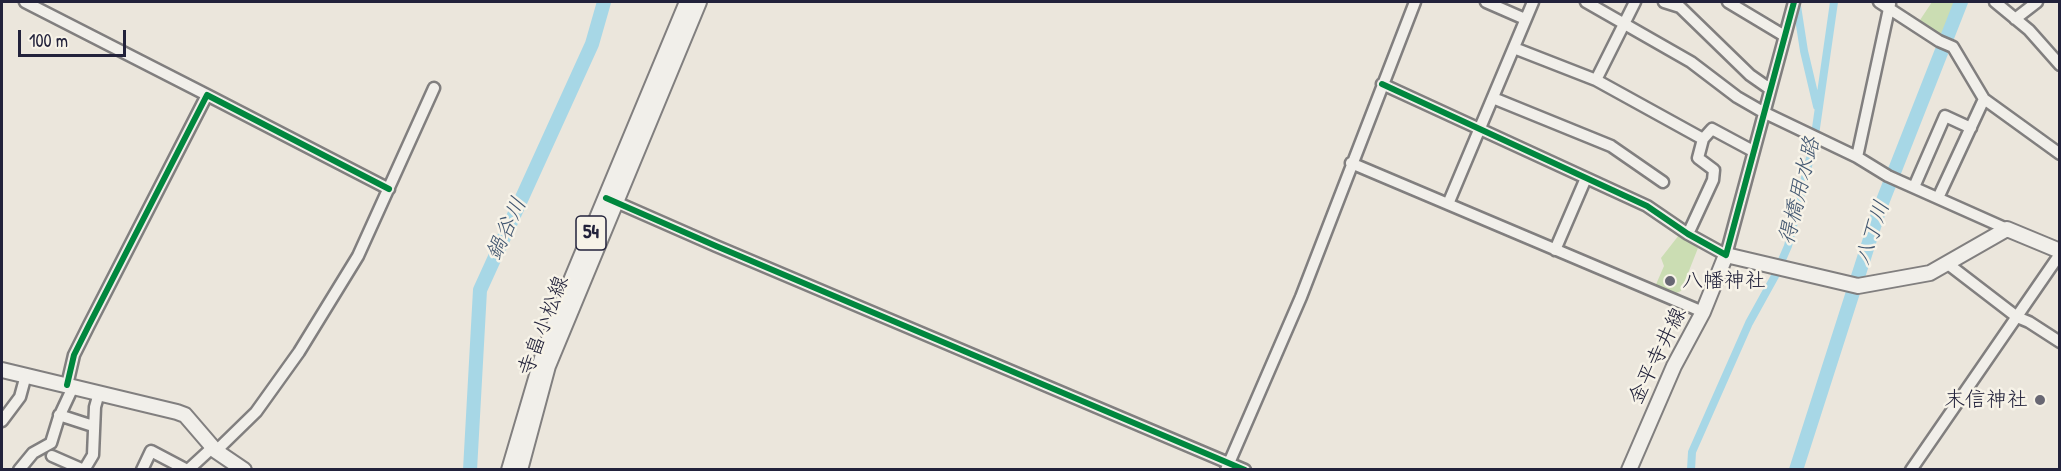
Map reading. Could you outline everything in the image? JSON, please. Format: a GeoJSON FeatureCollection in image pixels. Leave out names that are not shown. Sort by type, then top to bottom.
{"type":"FeatureCollection","features":[{"type":"Feature","properties":{"kind":"main road","name":"寺畠小松線"},"geometry":{"type":"LineString","coordinates":[[520,470],[548,366],[687,2]]}},
{"type":"Feature","properties":{"kind":"main road","name":"寺畠小松線"},"geometry":{"type":"LineString","coordinates":[[509,470],[542,358],[699,2]]}},
{"type":"Feature","properties":{"kind":"main road"},"geometry":{"type":"LineString","coordinates":[[1726,255],[1858,286],[1930,273],[2007,229],[2060,252]]}},
{"type":"Feature","properties":{"kind":"main road","name":"金平寺井線"},"geometry":{"type":"LineString","coordinates":[[1629,470],[1674,366],[1703,312],[1726,255]]}},
{"type":"Feature","properties":{"kind":"main road"},"geometry":{"type":"LineString","coordinates":[[2,370],[185,415],[215,449],[244,470]]}},
{"type":"Feature","properties":{"kind":"street"},"geometry":{"type":"LineString","coordinates":[[26,2],[389,189]]}},
{"type":"Feature","properties":{"kind":"street"},"geometry":{"type":"LineString","coordinates":[[1227,466],[1301,297],[1415,2]]}},
{"type":"Feature","properties":{"kind":"street"},"geometry":{"type":"LineString","coordinates":[[1486,2],[1525,20]]}},
{"type":"Feature","properties":{"kind":"street"},"geometry":{"type":"LineString","coordinates":[[1448,204],[1533,2]]}},
{"type":"Feature","properties":{"kind":"street"},"geometry":{"type":"LineString","coordinates":[[1586,2],[1691,62],[1737,97],[1763,112],[1857,157],[1893,178],[2007,229]]}},
{"type":"Feature","properties":{"kind":"street"},"geometry":{"type":"LineString","coordinates":[[1596,81],[1635,2]]}},
{"type":"Feature","properties":{"kind":"street"},"geometry":{"type":"LineString","coordinates":[[1664,2],[1680,7],[1750,75],[1770,89]]}},
{"type":"Feature","properties":{"kind":"street"},"geometry":{"type":"LineString","coordinates":[[1728,2],[1783,35]]}},
{"type":"Feature","properties":{"kind":"street"},"geometry":{"type":"LineString","coordinates":[[1382,84],[1647,206],[1688,234],[1726,255],[1783,35],[1794,2]]}},
{"type":"Feature","properties":{"kind":"street"},"geometry":{"type":"LineString","coordinates":[[1995,2],[2029,30],[2060,65]]}},
{"type":"Feature","properties":{"kind":"street"},"geometry":{"type":"LineString","coordinates":[[2015,19],[2037,2]]}},
{"type":"Feature","properties":{"kind":"street"},"geometry":{"type":"LineString","coordinates":[[1857,157],[1886,4],[1939,41],[1953,47],[1984,99],[2060,154]]}},
{"type":"Feature","properties":{"kind":"street"},"geometry":{"type":"LineString","coordinates":[[1514,48],[1596,81],[1703,140]]}},
{"type":"Feature","properties":{"kind":"street"},"geometry":{"type":"LineString","coordinates":[[142,470],[151,451],[188,470],[215,449],[256,411],[299,352],[358,256],[434,88]]}},
{"type":"Feature","properties":{"kind":"street"},"geometry":{"type":"LineString","coordinates":[[52,456],[51,443],[70,386],[74,355],[207,95]]}},
{"type":"Feature","properties":{"kind":"street"},"geometry":{"type":"LineString","coordinates":[[1493,98],[1611,146],[1663,182]]}},
{"type":"Feature","properties":{"kind":"street"},"geometry":{"type":"LineString","coordinates":[[1938,198],[1984,99]]}},
{"type":"Feature","properties":{"kind":"street"},"geometry":{"type":"LineString","coordinates":[[1914,187],[1945,116],[1971,128]]}},
{"type":"Feature","properties":{"kind":"street"},"geometry":{"type":"LineString","coordinates":[[1688,234],[1713,180],[1714,170],[1698,158],[1703,140],[1712,129],[1753,151]]}},
{"type":"Feature","properties":{"kind":"street"},"geometry":{"type":"LineString","coordinates":[[1351,163],[1703,312]]}},
{"type":"Feature","properties":{"kind":"street"},"geometry":{"type":"LineString","coordinates":[[1555,250],[1586,178]]}},
{"type":"Feature","properties":{"kind":"street"},"geometry":{"type":"LineString","coordinates":[[611,200],[1227,466],[1245,470]]}},
{"type":"Feature","properties":{"kind":"street"},"geometry":{"type":"LineString","coordinates":[[1911,470],[2060,252]]}},
{"type":"Feature","properties":{"kind":"street"},"geometry":{"type":"LineString","coordinates":[[1948,264],[2017,317],[2060,342]]}},
{"type":"Feature","properties":{"kind":"street"},"geometry":{"type":"LineString","coordinates":[[2,420],[20,397],[26,375]]}},
{"type":"Feature","properties":{"kind":"street"},"geometry":{"type":"LineString","coordinates":[[40,449],[79,469],[93,455],[94,407],[99,393]]}},
{"type":"Feature","properties":{"kind":"street"},"geometry":{"type":"LineString","coordinates":[[59,415],[93,426]]}},
{"type":"Feature","properties":{"kind":"street"},"geometry":{"type":"LineString","coordinates":[[19,470],[26,460],[51,443]]}},
{"type":"Feature","properties":{"kind":"green space"},"geometry":{"type":"Polygon","coordinates":[[[1932,2],[1957,2],[1942,38],[1920,20],[1932,2]]]}},
{"type":"Feature","properties":{"kind":"green space"},"geometry":{"type":"Polygon","coordinates":[[[1679,235],[1698,248],[1681,291],[1669,296],[1654,289],[1664,266],[1661,258],[1679,235]]]}},
{"type":"Feature","properties":{"kind":"waterway","name":"鍋谷川"},"geometry":{"type":"LineString","coordinates":[[470,470],[480,290],[592,44],[604,2]]}},
{"type":"Feature","properties":{"kind":"waterway","name":"得橋用水路"},"geometry":{"type":"LineString","coordinates":[[1691,470],[1692,452],[1749,323],[1775,276],[1788,246],[1814,142],[1834,2]]}},
{"type":"Feature","properties":{"kind":"waterway","name":"八丁川"},"geometry":{"type":"LineString","coordinates":[[1796,470],[1880,208],[1961,2]]}},
{"type":"Feature","properties":{"kind":"waterway"},"geometry":{"type":"LineString","coordinates":[[1797,6],[1804,51],[1817,106]]}},
{"type":"Feature","properties":{"kind":"cycle path"},"geometry":{"type":"LineString","coordinates":[[1382,84],[1647,206],[1688,234],[1726,255],[1794,2]]}},
{"type":"Feature","properties":{"kind":"cycle path"},"geometry":{"type":"LineString","coordinates":[[67,385],[74,355],[207,95],[389,189]]}},
{"type":"Feature","properties":{"kind":"cycle path"},"geometry":{"type":"LineString","coordinates":[[606,198],[1245,470]]}},
{"type":"Feature","properties":{"kind":"place","name":"八幡神社"},"geometry":{"type":"Point","coordinates":[1670,281]}},
{"type":"Feature","properties":{"kind":"place","name":"末信神社"},"geometry":{"type":"Point","coordinates":[2040,400]}}]}
